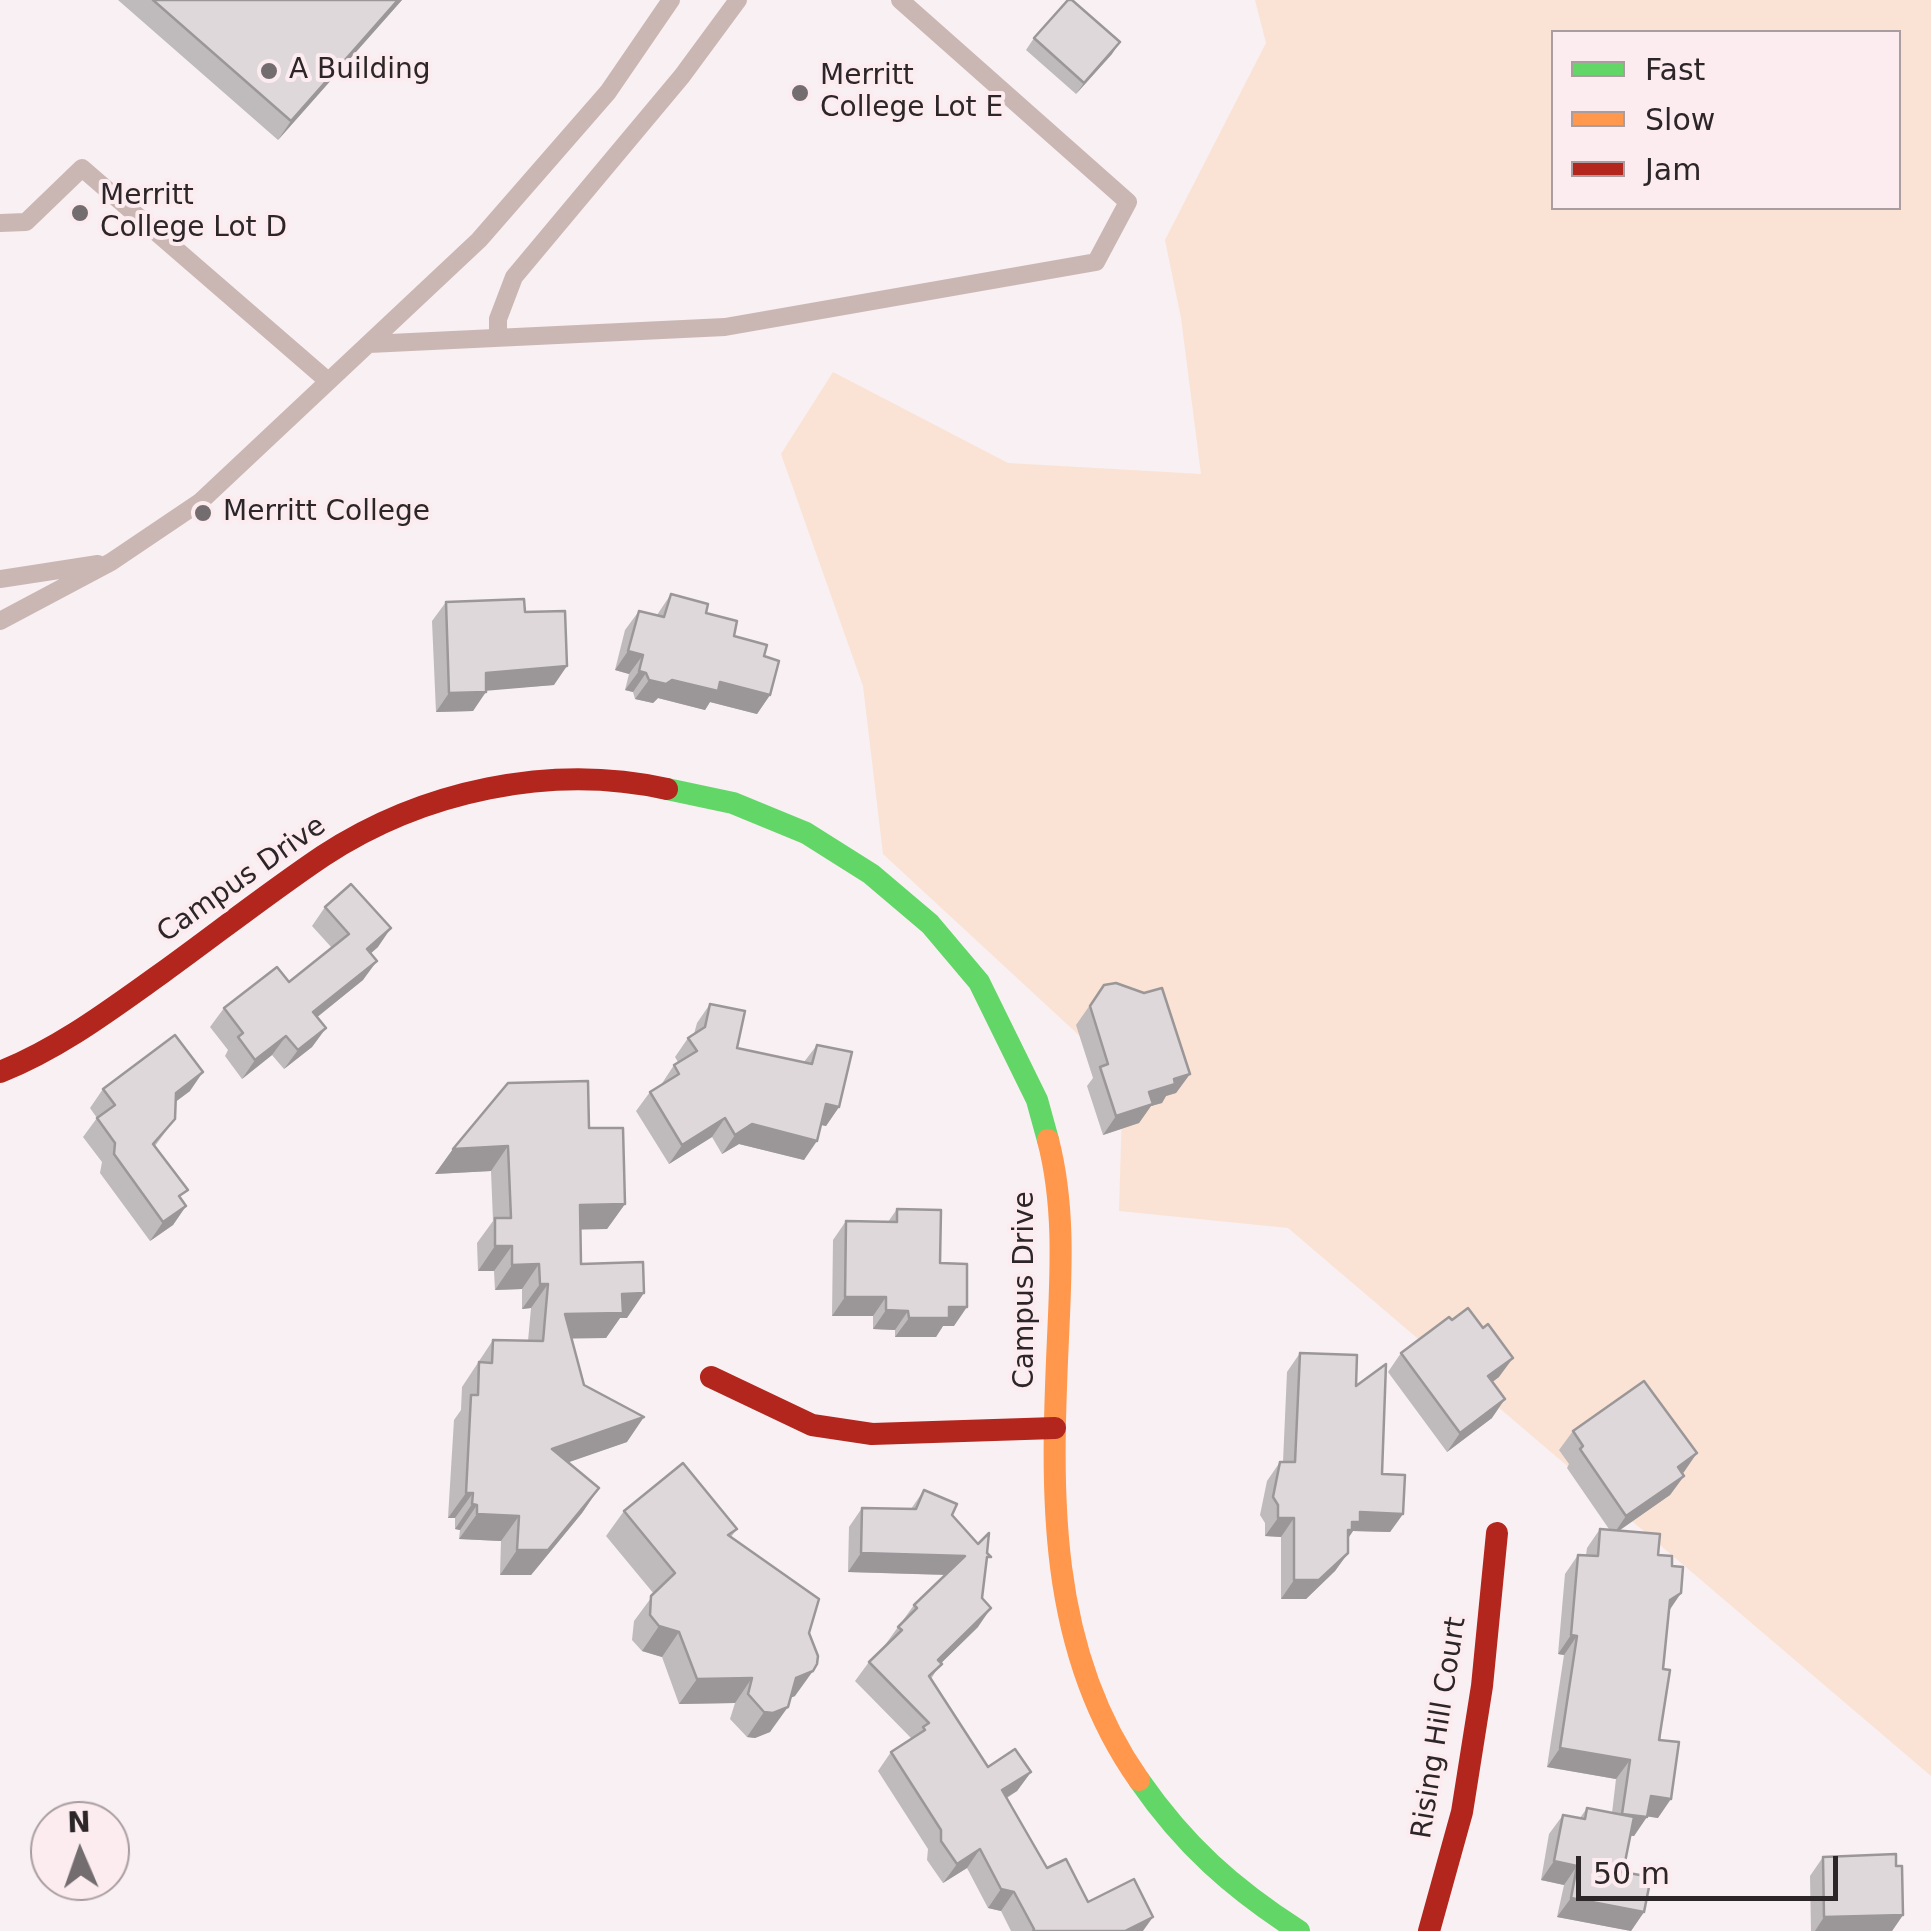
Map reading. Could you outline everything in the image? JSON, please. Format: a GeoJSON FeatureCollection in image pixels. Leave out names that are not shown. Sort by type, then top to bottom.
{"type":"FeatureCollection","features":[{"type":"Feature","properties":{"kind":"street","name":"Campus Drive"},"geometry":{"type":"LineString","coordinates":[[0,1072],[33,1059],[93,1023],[326,854],[402,815],[488,787],[561,779],[642,783],[733,803],[806,833],[871,874],[930,924],[979,982],[1036,1100],[1052,1156],[1061,1246],[1056,1543],[1066,1614],[1086,1680],[1114,1744],[1154,1803],[1206,1864],[1298,1931]]}},
{"type":"Feature","properties":{"kind":"street"},"geometry":{"type":"LineString","coordinates":[[711,1377],[812,1425],[872,1434],[1056,1428]]}},
{"type":"Feature","properties":{"kind":"street","name":"Rising Hill Court"},"geometry":{"type":"LineString","coordinates":[[1429,1931],[1462,1812],[1482,1686],[1497,1533]]}},
{"type":"Feature","properties":{"kind":"lane"},"geometry":{"type":"LineString","coordinates":[[0,621],[111,562],[200,502],[479,240],[608,92],[672,0]]}},
{"type":"Feature","properties":{"kind":"lane"},"geometry":{"type":"LineString","coordinates":[[498,338],[498,319],[514,277],[682,76],[738,0]]}},
{"type":"Feature","properties":{"kind":"lane"},"geometry":{"type":"LineString","coordinates":[[369,344],[725,327],[1096,262],[1128,202],[900,0]]}},
{"type":"Feature","properties":{"kind":"lane"},"geometry":{"type":"LineString","coordinates":[[0,224],[26,222],[82,168],[328,381]]}},
{"type":"Feature","properties":{"kind":"lane"},"geometry":{"type":"LineString","coordinates":[[0,579],[111,562]]}},
{"type":"Feature","properties":{"kind":"shaded area"},"geometry":{"type":"Polygon","coordinates":[[[1255,0],[1931,0],[1931,1776],[1288,1228],[1119,1211],[1123,1076],[883,854],[863,686],[781,454],[833,372],[1008,463],[1201,474],[1181,318],[1165,240],[1266,43],[1255,0]]]}},
{"type":"Feature","properties":{"kind":"building","name":"A Building"},"geometry":{"type":"Polygon","coordinates":[[[153,0],[398,0],[291,121],[153,0]]]}},
{"type":"Feature","properties":{"kind":"building"},"geometry":{"type":"Polygon","coordinates":[[[1068,0],[1120,42],[1084,83],[1034,38],[1068,0]]]}},
{"type":"Feature","properties":{"kind":"building"},"geometry":{"type":"Polygon","coordinates":[[[671,594],[708,604],[706,613],[737,621],[734,636],[767,645],[764,656],[779,661],[770,695],[720,682],[718,691],[672,680],[666,684],[649,680],[646,673],[639,671],[643,655],[628,651],[639,611],[664,617],[671,594]]]}},
{"type":"Feature","properties":{"kind":"building"},"geometry":{"type":"Polygon","coordinates":[[[524,599],[525,612],[565,611],[567,666],[486,673],[486,692],[449,693],[446,602],[524,599]]]}},
{"type":"Feature","properties":{"kind":"building"},"geometry":{"type":"Polygon","coordinates":[[[351,884],[391,928],[367,949],[377,961],[313,1012],[326,1028],[298,1050],[286,1036],[255,1060],[238,1037],[243,1033],[224,1008],[277,967],[289,982],[349,934],[325,907],[351,884]]]}},
{"type":"Feature","properties":{"kind":"building"},"geometry":{"type":"Polygon","coordinates":[[[1116,983],[1144,993],[1162,988],[1190,1074],[1174,1079],[1175,1084],[1149,1092],[1153,1104],[1116,1116],[1100,1067],[1108,1064],[1090,1006],[1104,985],[1116,983]]]}},
{"type":"Feature","properties":{"kind":"building"},"geometry":{"type":"Polygon","coordinates":[[[710,1004],[745,1011],[737,1048],[812,1064],[817,1045],[852,1052],[839,1107],[826,1104],[817,1141],[752,1124],[735,1135],[725,1118],[682,1145],[650,1092],[679,1074],[674,1065],[697,1051],[688,1038],[705,1027],[710,1004]]]}},
{"type":"Feature","properties":{"kind":"building"},"geometry":{"type":"Polygon","coordinates":[[[175,1035],[203,1072],[176,1093],[175,1119],[153,1144],[188,1190],[179,1196],[186,1206],[163,1222],[114,1154],[115,1143],[97,1118],[115,1105],[103,1089],[175,1035]]]}},
{"type":"Feature","properties":{"kind":"building"},"geometry":{"type":"Polygon","coordinates":[[[588,1081],[589,1128],[623,1128],[625,1204],[580,1205],[581,1264],[643,1262],[644,1293],[622,1294],[623,1313],[565,1314],[584,1385],[644,1417],[552,1449],[599,1488],[548,1550],[517,1550],[519,1516],[477,1514],[477,1505],[472,1504],[473,1493],[466,1493],[471,1395],[478,1395],[479,1362],[492,1363],[493,1340],[543,1341],[548,1284],[540,1284],[539,1264],[512,1265],[512,1246],[495,1246],[495,1218],[511,1218],[508,1146],[453,1149],[508,1083],[588,1081]]]}},
{"type":"Feature","properties":{"kind":"building"},"geometry":{"type":"Polygon","coordinates":[[[897,1209],[941,1210],[940,1263],[967,1264],[967,1307],[949,1307],[949,1318],[909,1318],[908,1311],[886,1310],[886,1297],[845,1297],[846,1221],[897,1222],[897,1209]]]}},
{"type":"Feature","properties":{"kind":"building"},"geometry":{"type":"Polygon","coordinates":[[[1468,1308],[1483,1328],[1488,1324],[1513,1358],[1488,1376],[1505,1399],[1460,1433],[1401,1353],[1449,1317],[1452,1320],[1468,1308]]]}},
{"type":"Feature","properties":{"kind":"building"},"geometry":{"type":"Polygon","coordinates":[[[1300,1353],[1357,1355],[1356,1386],[1386,1364],[1382,1474],[1405,1475],[1403,1514],[1360,1512],[1360,1522],[1352,1522],[1352,1530],[1348,1530],[1348,1553],[1319,1580],[1294,1580],[1294,1518],[1278,1518],[1278,1505],[1273,1497],[1280,1462],[1295,1462],[1300,1353]]]}},
{"type":"Feature","properties":{"kind":"building"},"geometry":{"type":"Polygon","coordinates":[[[1644,1381],[1697,1453],[1678,1467],[1684,1476],[1626,1516],[1580,1449],[1583,1446],[1573,1431],[1644,1381]]]}},
{"type":"Feature","properties":{"kind":"building"},"geometry":{"type":"Polygon","coordinates":[[[683,1463],[737,1529],[728,1535],[819,1599],[809,1633],[817,1664],[813,1671],[796,1678],[788,1707],[773,1713],[764,1712],[748,1694],[752,1678],[697,1679],[679,1632],[659,1626],[650,1615],[651,1596],[675,1573],[624,1511],[683,1463]]]}},
{"type":"Feature","properties":{"kind":"building"},"geometry":{"type":"Polygon","coordinates":[[[924,1490],[957,1504],[952,1515],[978,1544],[989,1533],[987,1553],[991,1557],[987,1557],[982,1598],[991,1608],[938,1660],[942,1664],[929,1676],[988,1767],[1015,1749],[1031,1772],[1002,1790],[1047,1868],[1066,1859],[1088,1902],[1134,1879],[1153,1917],[1125,1931],[1033,1931],[1014,1892],[1001,1889],[980,1849],[957,1864],[941,1841],[941,1830],[891,1752],[925,1730],[923,1727],[929,1723],[869,1662],[902,1630],[898,1627],[917,1608],[914,1605],[965,1556],[861,1553],[862,1508],[916,1509],[924,1490]]]}},
{"type":"Feature","properties":{"kind":"building"},"geometry":{"type":"Polygon","coordinates":[[[1600,1529],[1660,1534],[1658,1555],[1672,1556],[1672,1566],[1683,1567],[1681,1593],[1670,1600],[1663,1669],[1670,1670],[1659,1740],[1679,1742],[1671,1799],[1651,1796],[1647,1817],[1622,1814],[1630,1760],[1560,1748],[1577,1636],[1571,1635],[1578,1555],[1598,1556],[1600,1529]]]}},
{"type":"Feature","properties":{"kind":"building"},"geometry":{"type":"Polygon","coordinates":[[[1587,1808],[1634,1817],[1623,1872],[1651,1877],[1644,1912],[1571,1898],[1577,1866],[1554,1861],[1563,1815],[1585,1819],[1587,1808]]]}},
{"type":"Feature","properties":{"kind":"building"},"geometry":{"type":"Polygon","coordinates":[[[1896,1854],[1896,1866],[1902,1866],[1903,1915],[1824,1917],[1823,1857],[1896,1854]]]}},
{"type":"Feature","properties":{"kind":"traffic: fast"},"geometry":{"type":"LineString","coordinates":[[667,789],[733,803],[806,833],[871,874],[930,924],[979,982],[1037,1100],[1048,1140]]}},
{"type":"Feature","properties":{"kind":"traffic: fast"},"geometry":{"type":"LineString","coordinates":[[1139,1780],[1211,1864],[1299,1931]]}},
{"type":"Feature","properties":{"kind":"traffic: slow"},"geometry":{"type":"LineString","coordinates":[[1048,1140],[1057,1189],[1060,1239],[1055,1453],[1061,1567],[1086,1677],[1109,1729],[1139,1780]]}},
{"type":"Feature","properties":{"kind":"traffic: jam"},"geometry":{"type":"LineString","coordinates":[[0,1072],[64,1040],[323,856],[402,814],[489,788],[533,782],[578,779],[667,789]]}},
{"type":"Feature","properties":{"kind":"traffic: jam"},"geometry":{"type":"LineString","coordinates":[[711,1377],[812,1425],[872,1434],[1055,1428]]}},
{"type":"Feature","properties":{"kind":"traffic: jam"},"geometry":{"type":"LineString","coordinates":[[1429,1931],[1462,1812],[1482,1686],[1497,1533]]}},
{"type":"Feature","properties":{"kind":"place","name":"A Building"},"geometry":{"type":"Point","coordinates":[269,71]}},
{"type":"Feature","properties":{"kind":"place","name":"Merritt College Lot E"},"geometry":{"type":"Point","coordinates":[800,93]}},
{"type":"Feature","properties":{"kind":"place","name":"Merritt College Lot D"},"geometry":{"type":"Point","coordinates":[80,213]}},
{"type":"Feature","properties":{"kind":"place","name":"Merritt College"},"geometry":{"type":"Point","coordinates":[203,513]}}]}
